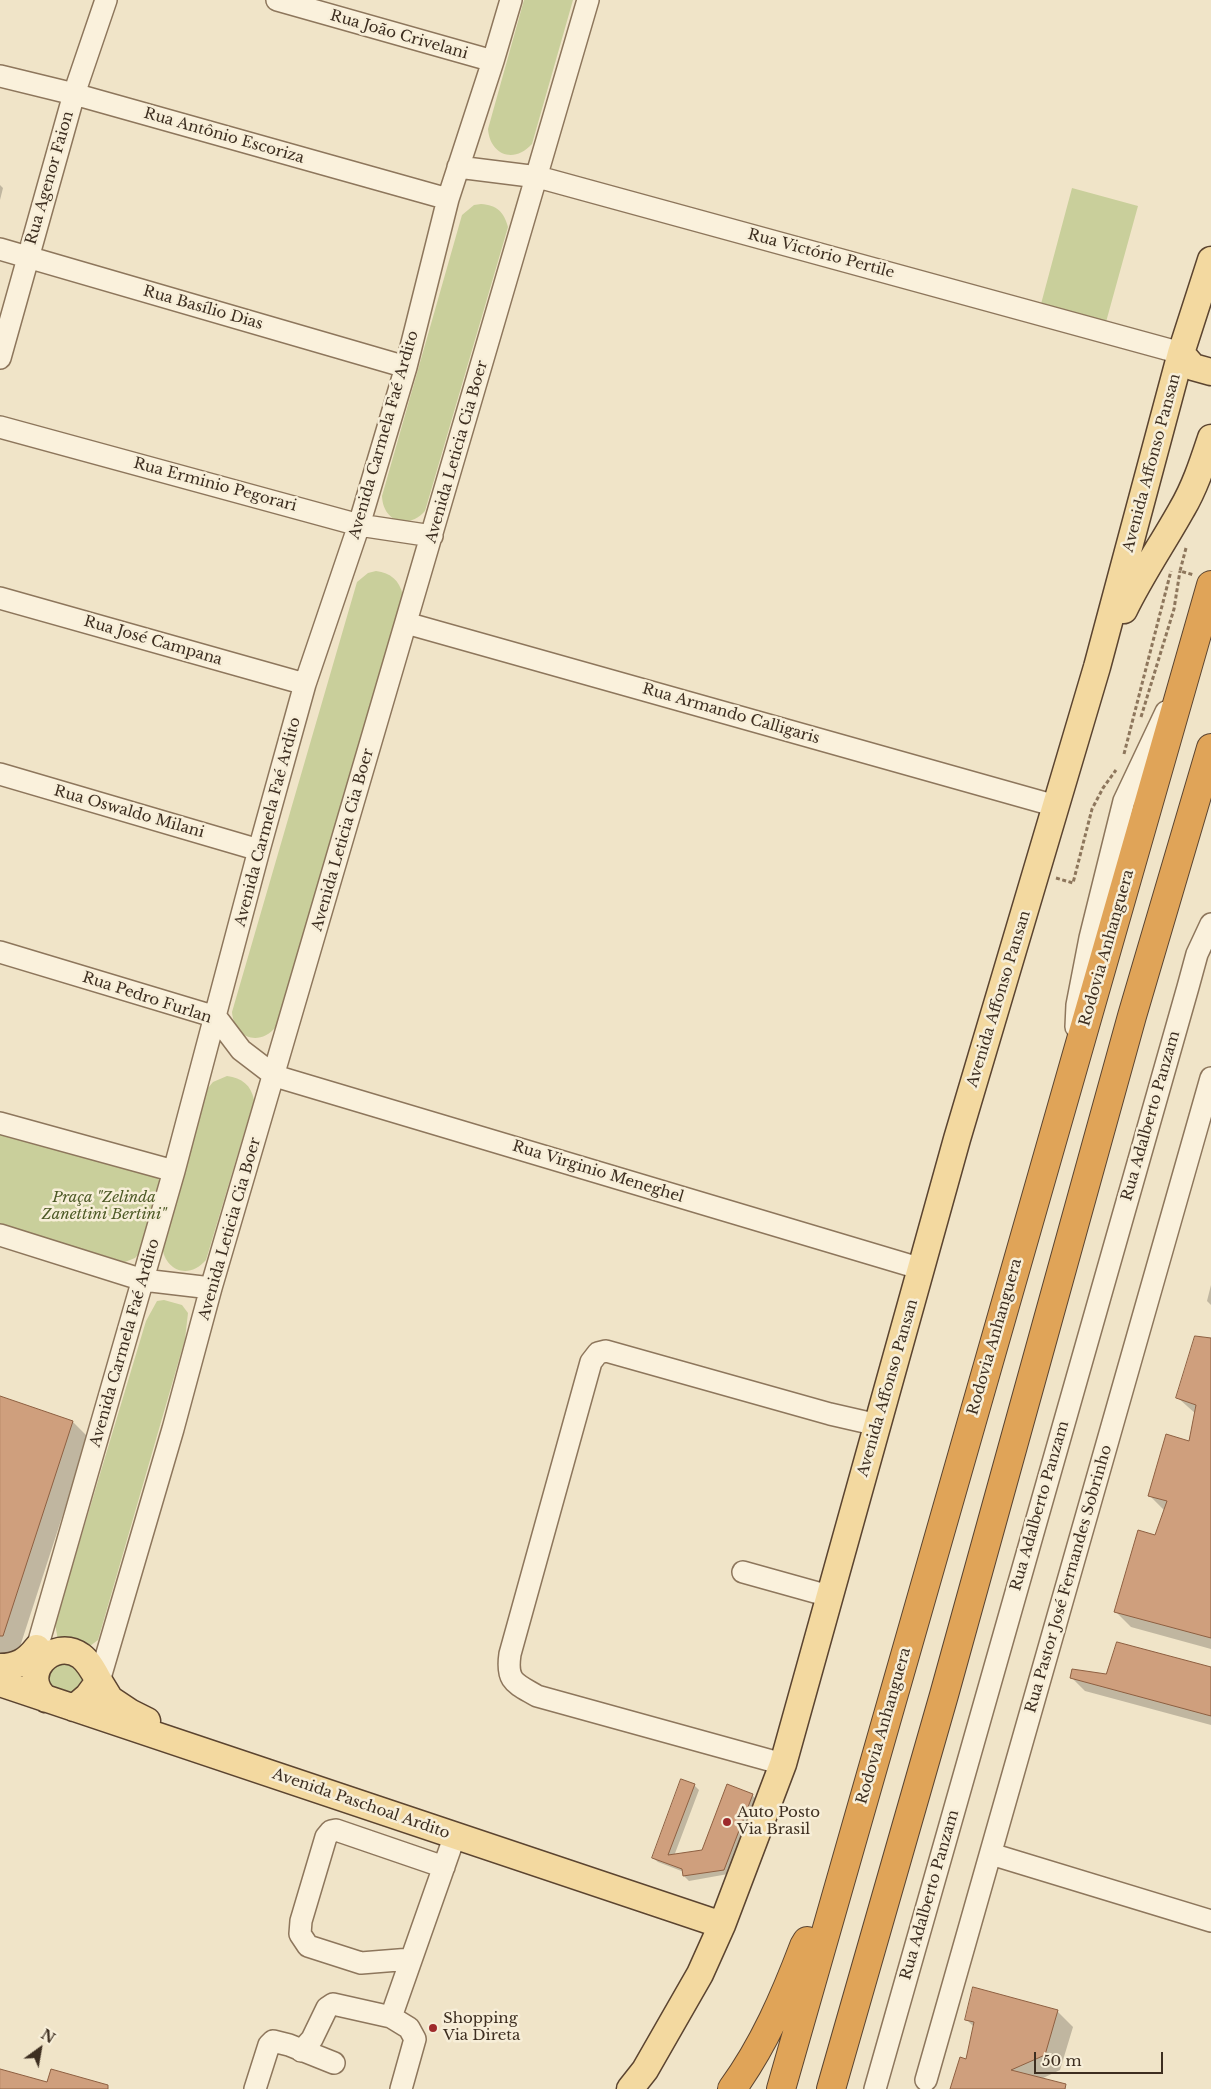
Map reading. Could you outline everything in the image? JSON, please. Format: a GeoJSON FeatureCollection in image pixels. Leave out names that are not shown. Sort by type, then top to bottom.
{"type":"FeatureCollection","features":[{"type":"Feature","properties":{"kind":"highway","name":"Rodovia Anhanguera"},"geometry":{"type":"LineString","coordinates":[[781,2089],[1183,682],[1203,581]]}},
{"type":"Feature","properties":{"kind":"highway"},"geometry":{"type":"LineString","coordinates":[[832,2089],[947,1686],[1132,1016],[1211,748]]}},
{"type":"Feature","properties":{"kind":"highway"},"geometry":{"type":"LineString","coordinates":[[1132,1016],[1194,846],[1211,812]]}},
{"type":"Feature","properties":{"kind":"highway"},"geometry":{"type":"LineString","coordinates":[[732,2089],[752,2061],[788,1989],[804,1946],[831,1910]]}},
{"type":"Feature","properties":{"kind":"main road","name":"Avenida Affonso Pansan"},"geometry":{"type":"LineString","coordinates":[[630,2089],[645,2070],[700,1974],[722,1925],[783,1764],[958,1139],[1097,667],[1182,353],[1211,260]]}},
{"type":"Feature","properties":{"kind":"main road"},"geometry":{"type":"LineString","coordinates":[[1182,353],[1194,367],[1211,372]]}},
{"type":"Feature","properties":{"kind":"main road","name":"Avenida Affonso Pansan"},"geometry":{"type":"LineString","coordinates":[[1097,667],[1139,579],[1182,508],[1197,479],[1211,438]]}},
{"type":"Feature","properties":{"kind":"main road"},"geometry":{"type":"LineString","coordinates":[[0,1667],[17,1665],[40,1654],[71,1651],[87,1661],[110,1698],[131,1713],[158,1726],[176,1742]]}},
{"type":"Feature","properties":{"kind":"main road"},"geometry":{"type":"LineString","coordinates":[[40,1654],[35,1676],[36,1686],[39,1694],[46,1699]]}},
{"type":"Feature","properties":{"kind":"main road"},"geometry":{"type":"LineString","coordinates":[[74,1708],[88,1696],[99,1681]]}},
{"type":"Feature","properties":{"kind":"main road","name":"Avenida Paschoal Ardito"},"geometry":{"type":"LineString","coordinates":[[0,1684],[722,1925]]}},
{"type":"Feature","properties":{"kind":"street","name":"Rua Agenor Faion"},"geometry":{"type":"LineString","coordinates":[[0,358],[27,256],[74,94],[106,0]]}},
{"type":"Feature","properties":{"kind":"street","name":"Rua João Crivelani"},"geometry":{"type":"LineString","coordinates":[[277,0],[493,61]]}},
{"type":"Feature","properties":{"kind":"street","name":"Avenida Carmela Faé Ardito"},"geometry":{"type":"LineString","coordinates":[[40,1654],[174,1171],[305,684],[360,524],[406,367],[448,199],[511,0]]}},
{"type":"Feature","properties":{"kind":"street","name":"Avenida Leticia Cia Boer"},"geometry":{"type":"LineString","coordinates":[[99,1681],[174,1429],[212,1288],[588,0]]}},
{"type":"Feature","properties":{"kind":"street","name":"Rua Antônio Escoriza"},"geometry":{"type":"LineString","coordinates":[[0,76],[74,94],[448,199]]}},
{"type":"Feature","properties":{"kind":"street","name":"Rua Victório Pertile"},"geometry":{"type":"LineString","coordinates":[[458,167],[538,176],[1182,353]]}},
{"type":"Feature","properties":{"kind":"street","name":"Rua Basílio Dias"},"geometry":{"type":"LineString","coordinates":[[0,250],[27,256],[406,367]]}},
{"type":"Feature","properties":{"kind":"street","name":"Rua Erminio Pegorari"},"geometry":{"type":"LineString","coordinates":[[0,427],[360,524],[432,536]]}},
{"type":"Feature","properties":{"kind":"street","name":"Rua José Campana"},"geometry":{"type":"LineString","coordinates":[[0,598],[305,684]]}},
{"type":"Feature","properties":{"kind":"street","name":"Rua Armando Calligaris"},"geometry":{"type":"LineString","coordinates":[[406,623],[1056,806]]}},
{"type":"Feature","properties":{"kind":"street","name":"Rua Oswaldo Milani"},"geometry":{"type":"LineString","coordinates":[[0,774],[259,850]]}},
{"type":"Feature","properties":{"kind":"street","name":"Rua Adalberto Panzam"},"geometry":{"type":"LineString","coordinates":[[874,2089],[1197,954],[1211,924]]}},
{"type":"Feature","properties":{"kind":"street","name":"Rua Pedro Furlan"},"geometry":{"type":"LineString","coordinates":[[0,952],[216,1017],[240,1050],[275,1076]]}},
{"type":"Feature","properties":{"kind":"street","name":"Rua Virginio Meneghel"},"geometry":{"type":"LineString","coordinates":[[275,1076],[922,1269]]}},
{"type":"Feature","properties":{"kind":"street","name":"Rua Pastor José Fernandes Sobrinho"},"geometry":{"type":"LineString","coordinates":[[926,2080],[1211,1078]]}},
{"type":"Feature","properties":{"kind":"street"},"geometry":{"type":"LineString","coordinates":[[0,1123],[174,1171]]}},
{"type":"Feature","properties":{"kind":"street"},"geometry":{"type":"LineString","coordinates":[[0,1235],[143,1280],[212,1288]]}},
{"type":"Feature","properties":{"kind":"street"},"geometry":{"type":"LineString","coordinates":[[783,1764],[537,1696],[515,1683],[508,1669],[513,1644],[591,1362],[598,1353],[606,1351],[830,1414],[878,1425]]}},
{"type":"Feature","properties":{"kind":"street"},"geometry":{"type":"LineString","coordinates":[[743,1572],[829,1596]]}},
{"type":"Feature","properties":{"kind":"street"},"geometry":{"type":"LineString","coordinates":[[411,1959],[361,1963],[308,1946],[300,1934],[301,1921],[326,1837],[331,1831],[336,1830],[444,1867]]}},
{"type":"Feature","properties":{"kind":"street"},"geometry":{"type":"LineString","coordinates":[[391,2017],[455,1835]]}},
{"type":"Feature","properties":{"kind":"street"},"geometry":{"type":"LineString","coordinates":[[991,1854],[1211,1921]]}},
{"type":"Feature","properties":{"kind":"street"},"geometry":{"type":"LineString","coordinates":[[301,2051],[312,2038],[327,2008],[333,2004],[391,2017],[409,2028],[415,2039],[401,2089]]}},
{"type":"Feature","properties":{"kind":"street"},"geometry":{"type":"LineString","coordinates":[[255,2089],[270,2043],[273,2041],[289,2045],[334,2063]]}},
{"type":"Feature","properties":{"kind":"path"},"geometry":{"type":"LineString","coordinates":[[1140,718],[1174,609],[1187,542]]}},
{"type":"Feature","properties":{"kind":"path"},"geometry":{"type":"LineString","coordinates":[[1122,762],[1172,569]]}},
{"type":"Feature","properties":{"kind":"path"},"geometry":{"type":"LineString","coordinates":[[1180,571],[1203,581]]}},
{"type":"Feature","properties":{"kind":"path"},"geometry":{"type":"LineString","coordinates":[[1036,873],[1073,882],[1092,809],[1103,788],[1117,769]]}},
{"type":"Feature","properties":{"kind":"green space"},"geometry":{"type":"Polygon","coordinates":[[[524,0],[573,0],[532,144],[518,154],[511,155],[504,154],[493,145],[488,129],[524,0]]]}},
{"type":"Feature","properties":{"kind":"green space"},"geometry":{"type":"Polygon","coordinates":[[[1072,188],[1138,206],[1106,322],[1041,304],[1072,188]]]}},
{"type":"Feature","properties":{"kind":"green space"},"geometry":{"type":"Polygon","coordinates":[[[481,204],[499,210],[508,227],[425,511],[411,520],[397,520],[387,512],[383,505],[382,496],[462,215],[474,205],[481,204]]]}},
{"type":"Feature","properties":{"kind":"green space"},"geometry":{"type":"Polygon","coordinates":[[[376,571],[386,573],[394,578],[403,595],[276,1027],[262,1037],[248,1037],[237,1028],[232,1012],[357,582],[368,573],[376,571]]]}},
{"type":"Feature","properties":{"kind":"green space"},"geometry":{"type":"Polygon","coordinates":[[[227,1076],[237,1078],[245,1083],[251,1090],[254,1100],[206,1260],[192,1270],[178,1270],[167,1261],[162,1245],[208,1088],[213,1082],[227,1076]]]}},
{"type":"Feature","properties":{"kind":"green space","name":"Praça \"Zelinda Zanettini Bertini\""},"geometry":{"type":"Polygon","coordinates":[[[0,1130],[156,1174],[162,1186],[139,1254],[125,1262],[0,1224],[0,1130]]]}},
{"type":"Feature","properties":{"kind":"green space"},"geometry":{"type":"Polygon","coordinates":[[[164,1300],[182,1305],[188,1313],[185,1339],[98,1640],[86,1649],[58,1640],[55,1624],[146,1321],[157,1301],[164,1300]]]}},
{"type":"Feature","properties":{"kind":"green space"},"geometry":{"type":"Polygon","coordinates":[[[57,1663],[74,1664],[80,1673],[82,1683],[75,1695],[48,1688],[49,1671],[57,1663]]]}},
{"type":"Feature","properties":{"kind":"building"},"geometry":{"type":"Polygon","coordinates":[[[1195,1336],[1211,1338],[1211,1638],[1114,1612],[1138,1530],[1155,1535],[1167,1501],[1148,1496],[1166,1434],[1189,1441],[1196,1405],[1176,1398],[1195,1336]]]}},
{"type":"Feature","properties":{"kind":"building"},"geometry":{"type":"Polygon","coordinates":[[[0,1396],[73,1421],[3,1636],[0,1636],[0,1396]]]}},
{"type":"Feature","properties":{"kind":"building"},"geometry":{"type":"Polygon","coordinates":[[[1117,1642],[1211,1667],[1211,1716],[1070,1678],[1072,1669],[1106,1674],[1117,1642]]]}},
{"type":"Feature","properties":{"kind":"building","name":"Auto Posto Via Brasil"},"geometry":{"type":"Polygon","coordinates":[[[681,1779],[695,1784],[668,1855],[702,1850],[727,1784],[753,1794],[724,1870],[683,1876],[682,1869],[652,1858],[681,1779]]]}},
{"type":"Feature","properties":{"kind":"building"},"geometry":{"type":"Polygon","coordinates":[[[973,1987],[1058,2010],[1045,2055],[1011,2070],[1066,2084],[1065,2089],[950,2089],[960,2057],[966,2059],[974,2022],[965,2020],[973,1987]]]}},
{"type":"Feature","properties":{"kind":"building"},"geometry":{"type":"Polygon","coordinates":[[[0,2069],[47,2082],[51,2069],[108,2085],[108,2089],[0,2089],[0,2069]]]}},
{"type":"Feature","properties":{"kind":"place","name":"Auto Posto Via Brasil"},"geometry":{"type":"Point","coordinates":[727,1822]}},
{"type":"Feature","properties":{"kind":"place","name":"Shopping Via Direta"},"geometry":{"type":"Point","coordinates":[433,2028]}}]}
